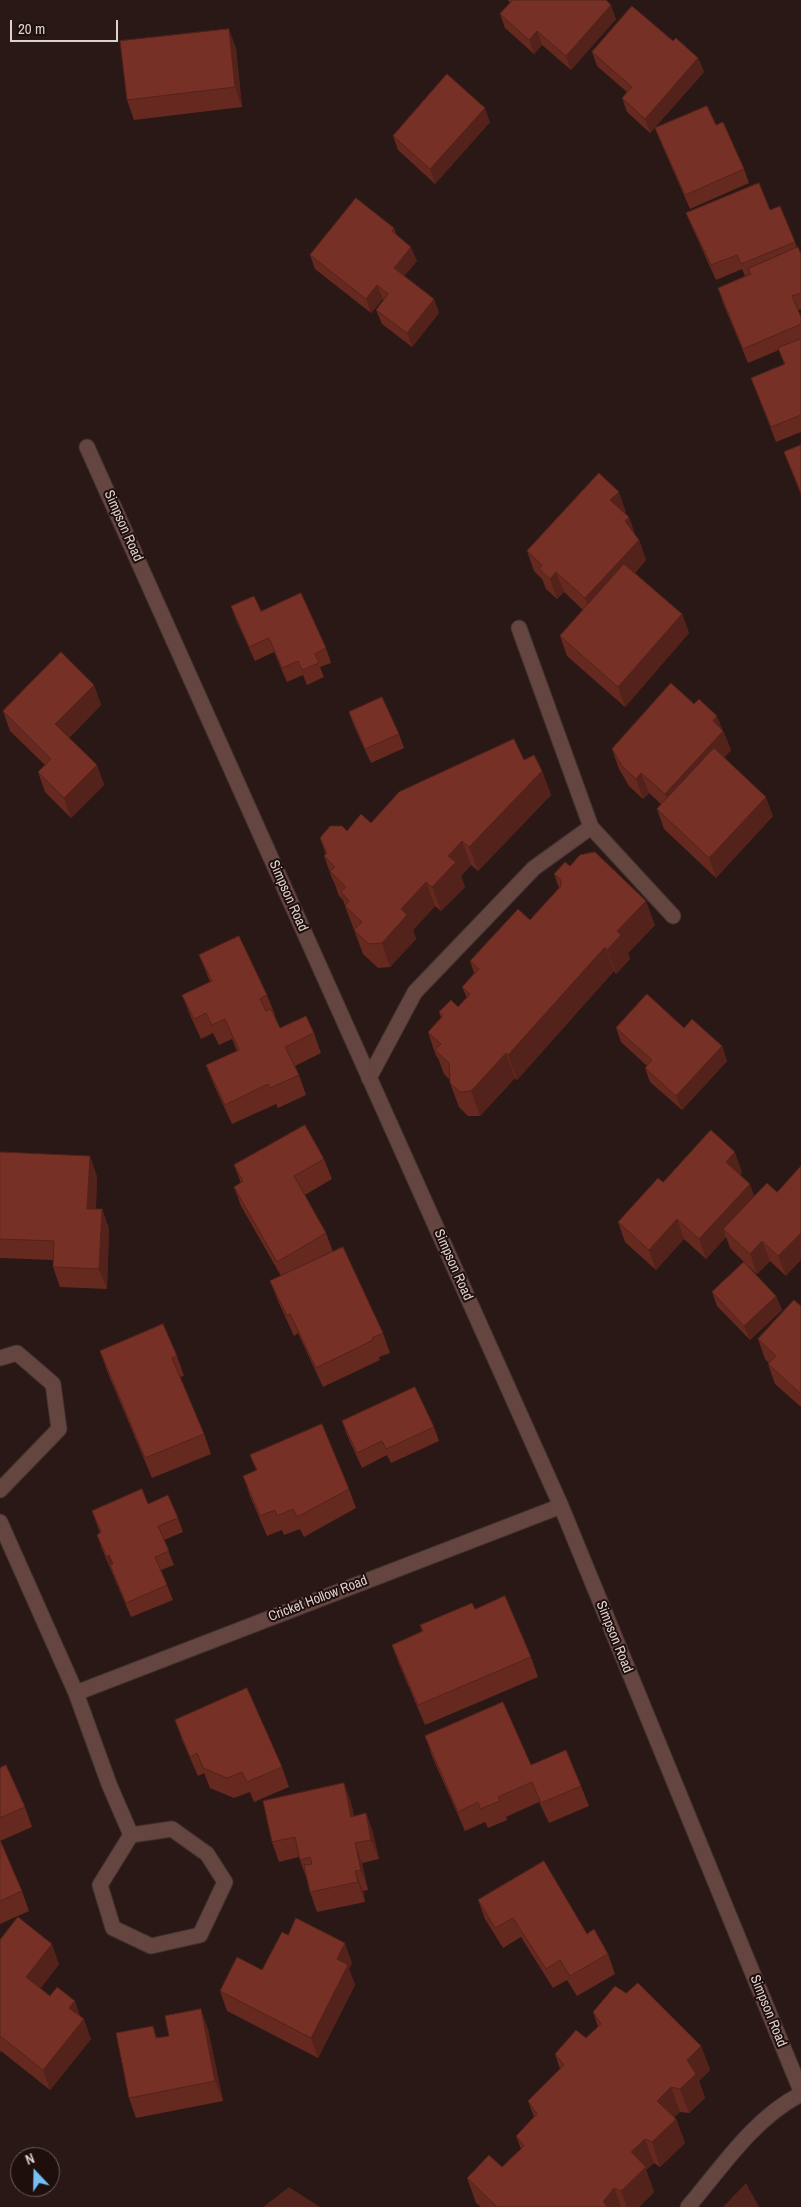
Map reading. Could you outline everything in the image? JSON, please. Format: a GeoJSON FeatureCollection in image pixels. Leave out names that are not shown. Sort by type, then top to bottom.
{"type":"FeatureCollection","features":[{"type":"Feature","properties":{"kind":"street","name":"Simpson Road"},"geometry":{"type":"LineString","coordinates":[[88,448],[561,1506],[801,2092]]}},
{"type":"Feature","properties":{"kind":"street"},"geometry":{"type":"LineString","coordinates":[[519,628],[591,827],[673,916]]}},
{"type":"Feature","properties":{"kind":"street"},"geometry":{"type":"LineString","coordinates":[[369,1078],[415,992],[534,868],[591,827]]}},
{"type":"Feature","properties":{"kind":"street"},"geometry":{"type":"LineString","coordinates":[[0,1358],[17,1353],[53,1384],[59,1429],[0,1490]]}},
{"type":"Feature","properties":{"kind":"street","name":"Cricket Hollow Road"},"geometry":{"type":"LineString","coordinates":[[76,1692],[561,1506]]}},
{"type":"Feature","properties":{"kind":"street"},"geometry":{"type":"LineString","coordinates":[[0,1522],[76,1692],[109,1784],[131,1835]]}},
{"type":"Feature","properties":{"kind":"street"},"geometry":{"type":"LineString","coordinates":[[172,1829],[207,1854],[225,1882],[200,1935],[151,1946],[113,1928],[100,1885],[131,1835],[172,1829]]}},
{"type":"Feature","properties":{"kind":"street"},"geometry":{"type":"LineString","coordinates":[[688,2207],[749,2135],[781,2104],[801,2092]]}},
{"type":"Feature","properties":{"kind":"shaded area"},"geometry":{"type":"Polygon","coordinates":[[[746,2183],[759,2207],[723,2207],[746,2183]]]}},
{"type":"Feature","properties":{"kind":"shaded area"},"geometry":{"type":"Polygon","coordinates":[[[289,2187],[320,2207],[263,2207],[289,2187]]]}},
{"type":"Feature","properties":{"kind":"building"},"geometry":{"type":"Polygon","coordinates":[[[513,0],[606,0],[611,5],[566,56],[537,31],[529,40],[500,14],[513,0]]]}},
{"type":"Feature","properties":{"kind":"building"},"geometry":{"type":"Polygon","coordinates":[[[632,6],[673,41],[676,38],[698,58],[645,119],[622,98],[632,87],[592,52],[632,6]]]}},
{"type":"Feature","properties":{"kind":"building"},"geometry":{"type":"Polygon","coordinates":[[[229,29],[235,87],[127,100],[120,41],[229,29]]]}},
{"type":"Feature","properties":{"kind":"building"},"geometry":{"type":"Polygon","coordinates":[[[447,74],[485,108],[430,169],[393,136],[447,74]]]}},
{"type":"Feature","properties":{"kind":"building"},"geometry":{"type":"Polygon","coordinates":[[[707,106],[716,125],[723,122],[744,169],[685,195],[655,128],[707,106]]]}},
{"type":"Feature","properties":{"kind":"building"},"geometry":{"type":"Polygon","coordinates":[[[759,183],[770,210],[780,206],[795,242],[741,264],[737,255],[711,265],[686,213],[759,183]]]}},
{"type":"Feature","properties":{"kind":"building"},"geometry":{"type":"Polygon","coordinates":[[[356,198],[394,228],[392,231],[411,247],[394,268],[434,299],[407,333],[376,310],[388,294],[377,285],[366,299],[310,255],[356,198]]]}},
{"type":"Feature","properties":{"kind":"building"},"geometry":{"type":"Polygon","coordinates":[[[798,247],[801,254],[801,293],[792,296],[801,317],[801,324],[743,349],[718,288],[751,274],[748,269],[798,247]]]}},
{"type":"Feature","properties":{"kind":"building"},"geometry":{"type":"Polygon","coordinates":[[[801,339],[801,415],[771,427],[751,378],[785,364],[778,348],[801,339]]]}},
{"type":"Feature","properties":{"kind":"building"},"geometry":{"type":"Polygon","coordinates":[[[801,445],[801,493],[784,452],[801,445]]]}},
{"type":"Feature","properties":{"kind":"building"},"geometry":{"type":"Polygon","coordinates":[[[599,473],[619,492],[610,500],[629,517],[625,521],[639,540],[585,598],[556,572],[550,579],[539,569],[542,565],[527,551],[599,473]]]}},
{"type":"Feature","properties":{"kind":"building"},"geometry":{"type":"Polygon","coordinates":[[[624,564],[682,614],[618,687],[560,636],[624,564]]]}},
{"type":"Feature","properties":{"kind":"building"},"geometry":{"type":"Polygon","coordinates":[[[301,593],[326,648],[315,654],[319,663],[302,670],[298,661],[282,668],[269,638],[249,647],[231,606],[254,596],[261,611],[301,593]]]}},
{"type":"Feature","properties":{"kind":"building"},"geometry":{"type":"Polygon","coordinates":[[[61,652],[94,685],[55,724],[97,765],[64,798],[38,772],[51,759],[3,711],[61,652]]]}},
{"type":"Feature","properties":{"kind":"building"},"geometry":{"type":"Polygon","coordinates":[[[671,683],[694,704],[699,699],[717,716],[713,721],[723,731],[665,794],[641,773],[636,779],[622,766],[612,749],[671,683]]]}},
{"type":"Feature","properties":{"kind":"building"},"geometry":{"type":"Polygon","coordinates":[[[382,697],[399,734],[365,749],[349,712],[382,697]]]}},
{"type":"Feature","properties":{"kind":"building"},"geometry":{"type":"Polygon","coordinates":[[[514,739],[524,760],[534,755],[542,771],[469,847],[462,841],[448,856],[456,862],[432,887],[426,882],[401,909],[407,915],[382,943],[369,944],[354,930],[362,922],[345,906],[349,901],[341,892],[346,887],[330,871],[335,867],[324,856],[327,853],[320,838],[330,826],[342,826],[347,831],[361,814],[371,823],[399,792],[514,739]]]}},
{"type":"Feature","properties":{"kind":"building"},"geometry":{"type":"Polygon","coordinates":[[[714,748],[766,797],[709,858],[657,809],[714,748]]]}},
{"type":"Feature","properties":{"kind":"building"},"geometry":{"type":"Polygon","coordinates":[[[595,852],[646,901],[617,931],[621,935],[607,950],[605,947],[508,1055],[506,1053],[471,1091],[460,1092],[450,1083],[449,1063],[435,1050],[441,1044],[428,1032],[443,1016],[439,1012],[451,1000],[458,1007],[470,994],[462,987],[479,969],[470,961],[518,909],[530,920],[561,886],[561,880],[554,874],[565,862],[570,866],[580,855],[595,852]]]}},
{"type":"Feature","properties":{"kind":"building"},"geometry":{"type":"Polygon","coordinates":[[[239,936],[267,995],[260,999],[266,1011],[271,1009],[280,1028],[306,1016],[314,1033],[285,1047],[299,1075],[270,1088],[268,1084],[225,1105],[206,1065],[239,1050],[225,1019],[212,1025],[206,1013],[194,1019],[182,995],[212,981],[199,955],[239,936]]]}},
{"type":"Feature","properties":{"kind":"building"},"geometry":{"type":"Polygon","coordinates":[[[647,994],[684,1028],[692,1019],[722,1046],[676,1096],[645,1068],[652,1060],[616,1028],[647,994]]]}},
{"type":"Feature","properties":{"kind":"building"},"geometry":{"type":"Polygon","coordinates":[[[305,1125],[324,1159],[294,1176],[326,1233],[277,1262],[234,1187],[243,1181],[234,1165],[305,1125]]]}},
{"type":"Feature","properties":{"kind":"building"},"geometry":{"type":"Polygon","coordinates":[[[711,1130],[735,1152],[726,1162],[750,1184],[699,1239],[677,1219],[649,1250],[618,1222],[658,1178],[663,1182],[711,1130]]]}},
{"type":"Feature","properties":{"kind":"building"},"geometry":{"type":"Polygon","coordinates":[[[0,1152],[90,1156],[87,1209],[102,1209],[99,1269],[53,1267],[54,1241],[0,1239],[0,1152]]]}},
{"type":"Feature","properties":{"kind":"building"},"geometry":{"type":"Polygon","coordinates":[[[801,1166],[801,1233],[778,1256],[762,1241],[750,1254],[723,1229],[767,1183],[777,1192],[801,1166]]]}},
{"type":"Feature","properties":{"kind":"building"},"geometry":{"type":"Polygon","coordinates":[[[343,1247],[383,1333],[372,1338],[373,1340],[316,1368],[290,1314],[287,1316],[270,1281],[343,1247]]]}},
{"type":"Feature","properties":{"kind":"building"},"geometry":{"type":"Polygon","coordinates":[[[744,1262],[776,1296],[744,1326],[712,1292],[744,1262]]]}},
{"type":"Feature","properties":{"kind":"building"},"geometry":{"type":"Polygon","coordinates":[[[794,1300],[801,1306],[800,1393],[768,1364],[776,1356],[758,1339],[794,1300]]]}},
{"type":"Feature","properties":{"kind":"building"},"geometry":{"type":"Polygon","coordinates":[[[163,1324],[177,1356],[172,1358],[204,1434],[145,1458],[100,1351],[163,1324]]]}},
{"type":"Feature","properties":{"kind":"building"},"geometry":{"type":"Polygon","coordinates":[[[415,1387],[434,1427],[386,1449],[382,1441],[357,1453],[342,1421],[415,1387]]]}},
{"type":"Feature","properties":{"kind":"building"},"geometry":{"type":"Polygon","coordinates":[[[322,1424],[349,1489],[297,1517],[293,1509],[277,1516],[275,1510],[260,1516],[243,1476],[257,1470],[250,1455],[322,1424]]]}},
{"type":"Feature","properties":{"kind":"building"},"geometry":{"type":"Polygon","coordinates":[[[142,1489],[148,1504],[168,1495],[178,1518],[158,1526],[169,1551],[155,1557],[167,1585],[126,1603],[110,1565],[113,1564],[109,1555],[107,1557],[97,1535],[101,1532],[92,1511],[142,1489]]]}},
{"type":"Feature","properties":{"kind":"building"},"geometry":{"type":"Polygon","coordinates":[[[505,1596],[531,1657],[418,1705],[392,1645],[423,1631],[420,1625],[472,1603],[475,1609],[505,1596]]]}},
{"type":"Feature","properties":{"kind":"building"},"geometry":{"type":"Polygon","coordinates":[[[247,1688],[282,1767],[247,1782],[242,1772],[227,1778],[203,1768],[197,1753],[190,1757],[175,1720],[247,1688]]]}},
{"type":"Feature","properties":{"kind":"building"},"geometry":{"type":"Polygon","coordinates":[[[503,1702],[531,1765],[566,1750],[581,1786],[541,1803],[532,1782],[498,1797],[500,1801],[480,1809],[478,1802],[458,1812],[425,1736],[503,1702]]]}},
{"type":"Feature","properties":{"kind":"building"},"geometry":{"type":"Polygon","coordinates":[[[6,1765],[25,1807],[0,1818],[0,1768],[6,1765]]]}},
{"type":"Feature","properties":{"kind":"building"},"geometry":{"type":"Polygon","coordinates":[[[344,1783],[351,1817],[366,1813],[371,1840],[355,1843],[361,1870],[355,1871],[358,1882],[310,1892],[304,1865],[312,1864],[310,1857],[300,1860],[295,1837],[272,1842],[263,1801],[344,1783]]]}},
{"type":"Feature","properties":{"kind":"building"},"geometry":{"type":"Polygon","coordinates":[[[0,1840],[22,1891],[0,1901],[0,1840]]]}},
{"type":"Feature","properties":{"kind":"building"},"geometry":{"type":"Polygon","coordinates":[[[544,1861],[587,1934],[594,1929],[608,1954],[570,1976],[560,1960],[546,1969],[513,1918],[495,1928],[478,1900],[544,1861]]]}},
{"type":"Feature","properties":{"kind":"building"},"geometry":{"type":"Polygon","coordinates":[[[18,1917],[52,1944],[26,1977],[50,1996],[57,1987],[75,2001],[69,2008],[84,2019],[43,2070],[0,2036],[0,1940],[18,1917]]]}},
{"type":"Feature","properties":{"kind":"building"},"geometry":{"type":"Polygon","coordinates":[[[296,1918],[345,1943],[337,1959],[348,1965],[311,2038],[220,1991],[237,1957],[262,1970],[282,1932],[288,1935],[296,1918]]]}},
{"type":"Feature","properties":{"kind":"building"},"geometry":{"type":"Polygon","coordinates":[[[638,1983],[701,2046],[687,2060],[696,2074],[680,2089],[671,2087],[657,2101],[676,2119],[652,2142],[645,2139],[631,2152],[646,2167],[621,2191],[614,2188],[603,2202],[608,2207],[497,2207],[467,2178],[489,2155],[502,2167],[524,2146],[516,2136],[537,2114],[528,2101],[564,2065],[555,2054],[576,2030],[586,2038],[601,2024],[593,2012],[615,1986],[626,1993],[638,1983]]]}},
{"type":"Feature","properties":{"kind":"building"},"geometry":{"type":"Polygon","coordinates":[[[201,2009],[215,2081],[129,2098],[116,2033],[153,2026],[156,2038],[169,2036],[165,2016],[201,2009]]]}}]}
